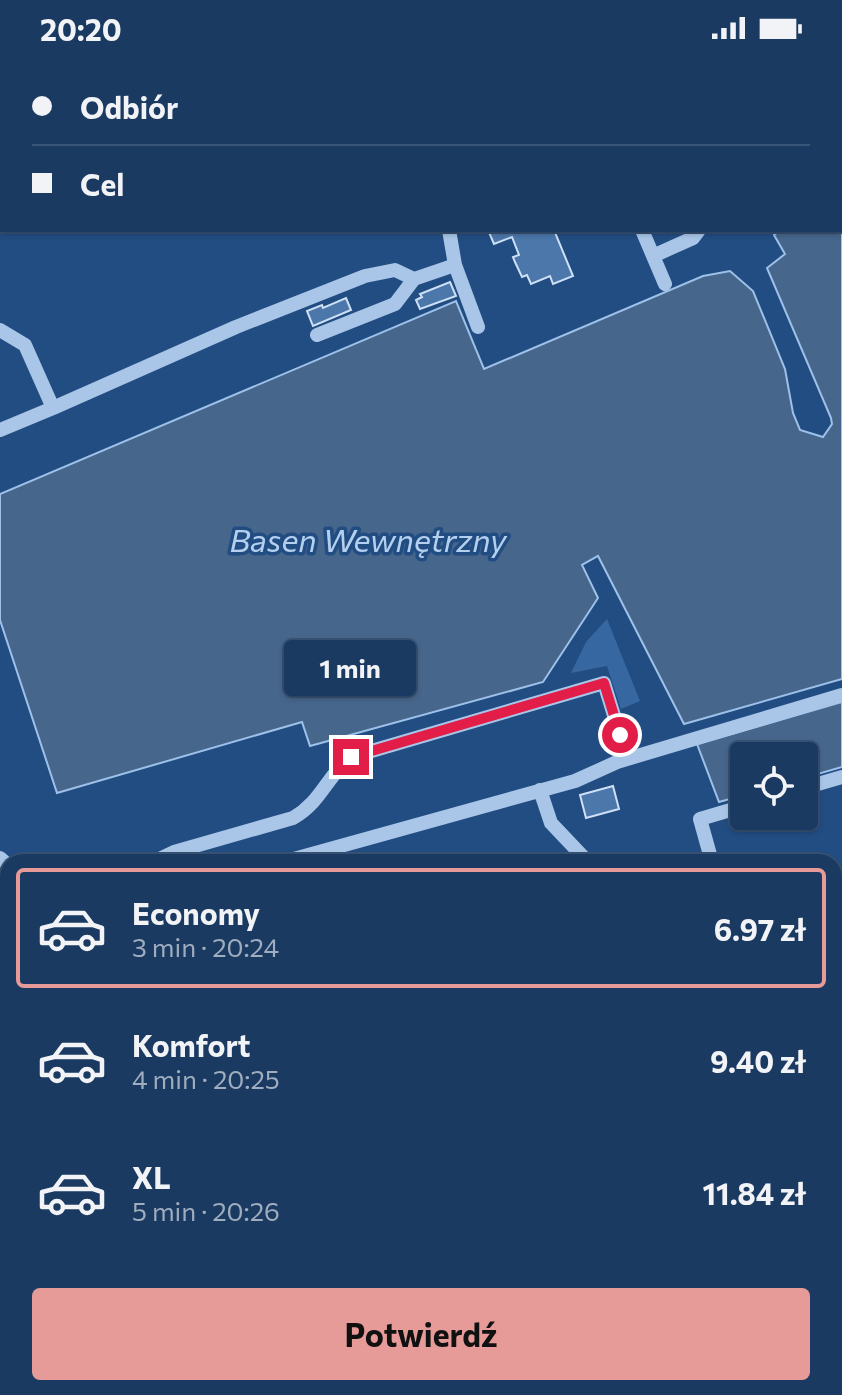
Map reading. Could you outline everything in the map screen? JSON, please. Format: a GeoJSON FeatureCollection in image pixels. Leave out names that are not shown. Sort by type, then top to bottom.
{"type":"FeatureCollection","features":[{"type":"Feature","properties":{"kind":"street"},"geometry":{"type":"LineString","coordinates":[[449,232],[455,265],[478,327]]}},
{"type":"Feature","properties":{"kind":"street"},"geometry":{"type":"LineString","coordinates":[[643,232],[665,284]]}},
{"type":"Feature","properties":{"kind":"street"},"geometry":{"type":"LineString","coordinates":[[653,256],[693,238],[698,232]]}},
{"type":"Feature","properties":{"kind":"street"},"geometry":{"type":"LineString","coordinates":[[317,335],[395,304],[414,279],[455,265]]}},
{"type":"Feature","properties":{"kind":"street"},"geometry":{"type":"LineString","coordinates":[[0,430],[236,327],[365,276],[395,270],[414,279]]}},
{"type":"Feature","properties":{"kind":"street"},"geometry":{"type":"LineString","coordinates":[[0,330],[25,345],[53,408]]}},
{"type":"Feature","properties":{"kind":"street"},"geometry":{"type":"LineString","coordinates":[[170,854],[293,818],[309,809],[338,767],[351,757],[604,683],[620,735]]}},
{"type":"Feature","properties":{"kind":"street"},"geometry":{"type":"LineString","coordinates":[[312,854],[575,781],[617,762],[842,695]]}},
{"type":"Feature","properties":{"kind":"street"},"geometry":{"type":"LineString","coordinates":[[818,784],[842,777]]}},
{"type":"Feature","properties":{"kind":"street"},"geometry":{"type":"LineString","coordinates":[[540,790],[551,823],[580,854]]}},
{"type":"Feature","properties":{"kind":"street"},"geometry":{"type":"LineString","coordinates":[[710,854],[700,819],[730,810]]}},
{"type":"Feature","properties":{"kind":"shaded area"},"geometry":{"type":"Polygon","coordinates":[[[607,619],[640,701],[621,709],[607,666],[571,673],[586,642],[607,619]]]}},
{"type":"Feature","properties":{"kind":"water","name":"Basen Wewnętrzny"},"geometry":{"type":"Polygon","coordinates":[[[778,232],[842,232],[842,679],[684,724],[598,556],[582,565],[598,598],[543,682],[310,746],[302,722],[57,793],[0,620],[0,494],[456,301],[484,369],[703,276],[730,271],[753,291],[785,369],[793,413],[800,430],[823,437],[832,424],[831,418],[767,268],[785,254],[774,235],[778,232]]]}},
{"type":"Feature","properties":{"kind":"water"},"geometry":{"type":"Polygon","coordinates":[[[842,702],[842,767],[818,774],[818,742],[730,742],[730,799],[719,802],[697,744],[842,702]]]}},
{"type":"Feature","properties":{"kind":"building"},"geometry":{"type":"Polygon","coordinates":[[[489,232],[555,232],[573,276],[553,284],[550,276],[531,284],[527,275],[522,277],[515,262],[513,257],[519,255],[512,237],[494,244],[489,232]]]}},
{"type":"Feature","properties":{"kind":"building"},"geometry":{"type":"Polygon","coordinates":[[[450,282],[456,296],[420,309],[416,300],[422,297],[420,294],[450,282]]]}},
{"type":"Feature","properties":{"kind":"building"},"geometry":{"type":"Polygon","coordinates":[[[346,298],[351,310],[313,326],[307,311],[346,298]]]}},
{"type":"Feature","properties":{"kind":"building"},"geometry":{"type":"Polygon","coordinates":[[[613,786],[619,809],[586,818],[580,795],[613,786]]]}},
{"type":"Feature","properties":{"kind":"route"},"geometry":{"type":"LineString","coordinates":[[351,757],[604,683],[620,735]]}}]}
